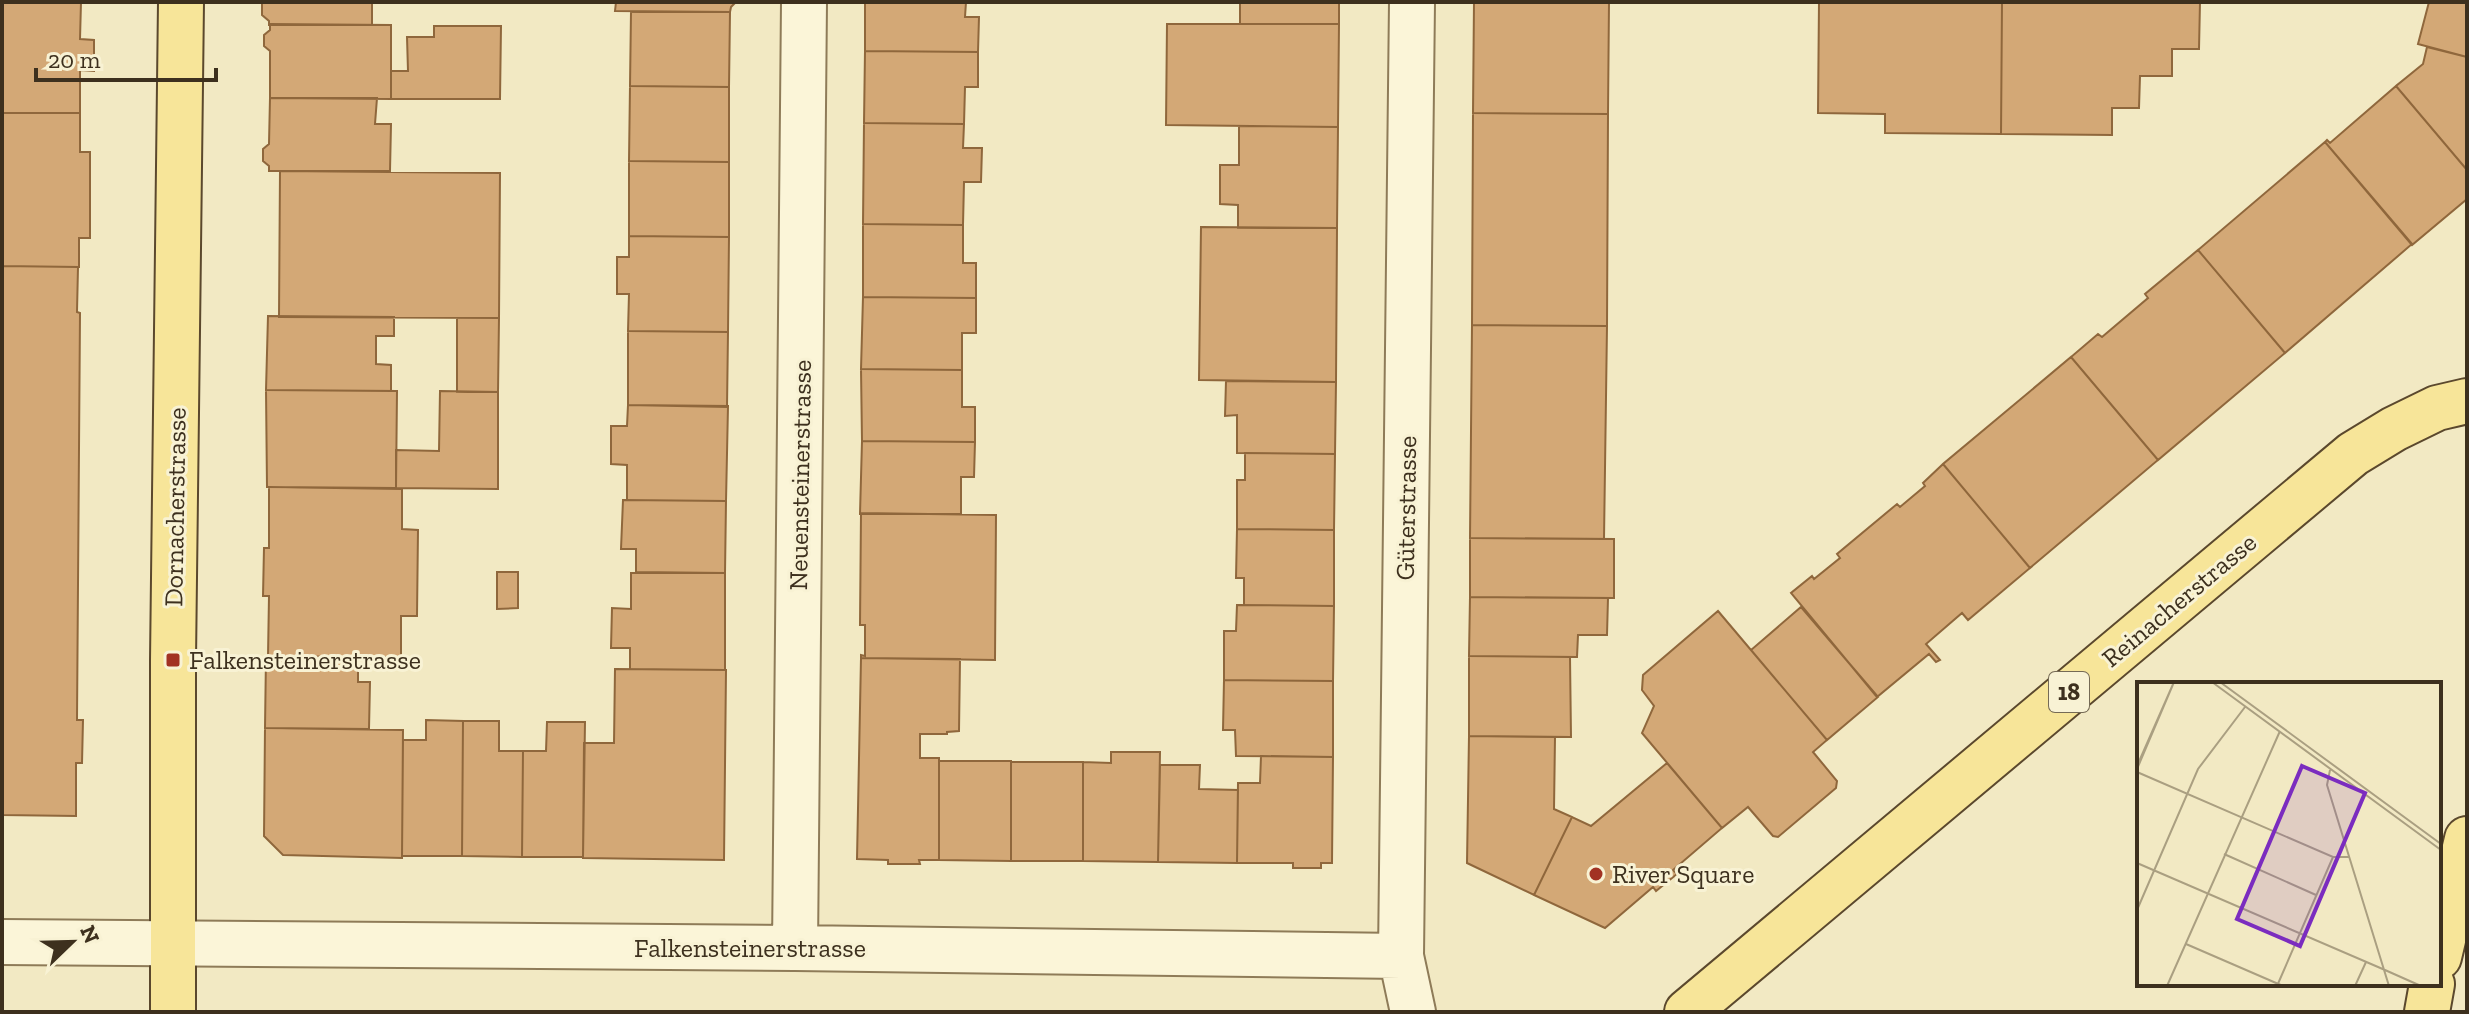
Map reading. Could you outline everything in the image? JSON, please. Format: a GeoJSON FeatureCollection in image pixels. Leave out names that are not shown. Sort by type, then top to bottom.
{"type":"FeatureCollection","features":[{"type":"Feature","properties":{"kind":"main road","name":"Dornacherstrasse"},"geometry":{"type":"LineString","coordinates":[[173,1012],[173,660],[181,2]]}},
{"type":"Feature","properties":{"kind":"main road","name":"Reinacherstrasse"},"geometry":{"type":"LineString","coordinates":[[1687,1012],[2353,454],[2437,408],[2467,401]]}},
{"type":"Feature","properties":{"kind":"main road"},"geometry":{"type":"LineString","coordinates":[[2441,949],[2467,839]]}},
{"type":"Feature","properties":{"kind":"main road"},"geometry":{"type":"LineString","coordinates":[[2427,1012],[2432,986]]}},
{"type":"Feature","properties":{"kind":"street","name":"Neuensteinerstrasse"},"geometry":{"type":"LineString","coordinates":[[795,948],[804,2]]}},
{"type":"Feature","properties":{"kind":"street","name":"Güterstrasse"},"geometry":{"type":"LineString","coordinates":[[1412,2],[1401,956],[1413,1012]]}},
{"type":"Feature","properties":{"kind":"street","name":"Falkensteinerstrasse"},"geometry":{"type":"LineString","coordinates":[[20,943],[1401,956]]}},
{"type":"Feature","properties":{"kind":"building"},"geometry":{"type":"Polygon","coordinates":[[[2,2],[81,2],[80,39],[94,40],[94,71],[80,70],[80,113],[2,113],[2,2]]]}},
{"type":"Feature","properties":{"kind":"building"},"geometry":{"type":"Polygon","coordinates":[[[262,2],[372,2],[372,25],[269,25],[262,15],[262,2]]]}},
{"type":"Feature","properties":{"kind":"building"},"geometry":{"type":"Polygon","coordinates":[[[616,2],[736,2],[730,12],[615,11],[616,2]]]}},
{"type":"Feature","properties":{"kind":"building"},"geometry":{"type":"Polygon","coordinates":[[[865,2],[966,2],[965,17],[979,17],[978,52],[865,51],[865,2]]]}},
{"type":"Feature","properties":{"kind":"building"},"geometry":{"type":"Polygon","coordinates":[[[1240,2],[1339,2],[1339,24],[1240,24],[1240,2]]]}},
{"type":"Feature","properties":{"kind":"building"},"geometry":{"type":"Polygon","coordinates":[[[1474,2],[1609,2],[1608,114],[1473,113],[1474,2]]]}},
{"type":"Feature","properties":{"kind":"building"},"geometry":{"type":"Polygon","coordinates":[[[1819,2],[2002,2],[2001,134],[1885,133],[1885,114],[1818,113],[1819,2]]]}},
{"type":"Feature","properties":{"kind":"building"},"geometry":{"type":"Polygon","coordinates":[[[2002,2],[2200,2],[2199,49],[2172,49],[2172,76],[2140,76],[2139,108],[2112,108],[2112,135],[2001,134],[2002,2]]]}},
{"type":"Feature","properties":{"kind":"building"},"geometry":{"type":"Polygon","coordinates":[[[2429,2],[2467,2],[2467,57],[2418,44],[2429,2]]]}},
{"type":"Feature","properties":{"kind":"building"},"geometry":{"type":"Polygon","coordinates":[[[631,12],[730,12],[729,87],[630,86],[631,12]]]}},
{"type":"Feature","properties":{"kind":"building"},"geometry":{"type":"Polygon","coordinates":[[[270,24],[391,25],[391,99],[270,98],[270,51],[264,46],[264,35],[270,30],[270,24]]]}},
{"type":"Feature","properties":{"kind":"building"},"geometry":{"type":"Polygon","coordinates":[[[1167,24],[1339,24],[1338,127],[1166,125],[1167,24]]]}},
{"type":"Feature","properties":{"kind":"building"},"geometry":{"type":"Polygon","coordinates":[[[434,26],[501,26],[500,99],[391,99],[391,71],[408,71],[407,37],[434,37],[434,26]]]}},
{"type":"Feature","properties":{"kind":"building"},"geometry":{"type":"Polygon","coordinates":[[[2427,47],[2467,57],[2467,170],[2396,86],[2423,64],[2427,47]]]}},
{"type":"Feature","properties":{"kind":"building"},"geometry":{"type":"Polygon","coordinates":[[[865,51],[978,52],[978,87],[965,87],[964,124],[864,123],[865,51]]]}},
{"type":"Feature","properties":{"kind":"building"},"geometry":{"type":"Polygon","coordinates":[[[630,86],[729,87],[729,162],[629,161],[630,86]]]}},
{"type":"Feature","properties":{"kind":"building"},"geometry":{"type":"Polygon","coordinates":[[[2396,86],[2467,170],[2467,199],[2412,245],[2325,142],[2330,143],[2396,86]]]}},
{"type":"Feature","properties":{"kind":"building"},"geometry":{"type":"Polygon","coordinates":[[[270,98],[377,98],[375,124],[391,124],[390,171],[269,171],[269,166],[263,161],[263,149],[269,144],[270,98]]]}},
{"type":"Feature","properties":{"kind":"building"},"geometry":{"type":"Polygon","coordinates":[[[2,113],[80,113],[80,152],[90,152],[90,238],[79,238],[79,267],[2,266],[2,113]]]}},
{"type":"Feature","properties":{"kind":"building"},"geometry":{"type":"Polygon","coordinates":[[[1473,113],[1608,114],[1607,326],[1472,325],[1473,113]]]}},
{"type":"Feature","properties":{"kind":"building"},"geometry":{"type":"Polygon","coordinates":[[[864,123],[964,124],[963,148],[982,148],[981,182],[964,182],[963,225],[863,224],[864,123]]]}},
{"type":"Feature","properties":{"kind":"building"},"geometry":{"type":"Polygon","coordinates":[[[1239,126],[1338,127],[1337,228],[1238,228],[1238,205],[1220,204],[1220,165],[1239,165],[1239,126]]]}},
{"type":"Feature","properties":{"kind":"building"},"geometry":{"type":"Polygon","coordinates":[[[2325,142],[2412,244],[2285,353],[2198,250],[2325,142]]]}},
{"type":"Feature","properties":{"kind":"building"},"geometry":{"type":"Polygon","coordinates":[[[629,161],[729,162],[729,237],[629,236],[629,161]]]}},
{"type":"Feature","properties":{"kind":"building"},"geometry":{"type":"Polygon","coordinates":[[[280,171],[500,173],[499,318],[279,317],[280,171]]]}},
{"type":"Feature","properties":{"kind":"building"},"geometry":{"type":"Polygon","coordinates":[[[863,224],[963,225],[963,263],[976,263],[976,298],[863,297],[863,224]]]}},
{"type":"Feature","properties":{"kind":"building"},"geometry":{"type":"Polygon","coordinates":[[[1201,227],[1337,228],[1336,382],[1199,380],[1201,227]]]}},
{"type":"Feature","properties":{"kind":"building"},"geometry":{"type":"Polygon","coordinates":[[[629,236],[729,237],[728,332],[628,331],[629,294],[617,294],[617,257],[629,257],[629,236]]]}},
{"type":"Feature","properties":{"kind":"building"},"geometry":{"type":"Polygon","coordinates":[[[2198,250],[2285,353],[2158,460],[2071,357],[2098,334],[2102,337],[2148,298],[2145,294],[2198,250]]]}},
{"type":"Feature","properties":{"kind":"building"},"geometry":{"type":"Polygon","coordinates":[[[2,266],[78,267],[77,720],[83,720],[82,763],[76,763],[76,816],[2,815],[2,266]]]}},
{"type":"Feature","properties":{"kind":"building"},"geometry":{"type":"Polygon","coordinates":[[[863,297],[976,298],[976,333],[962,333],[962,370],[861,369],[863,297]]]}},
{"type":"Feature","properties":{"kind":"building"},"geometry":{"type":"Polygon","coordinates":[[[268,316],[394,317],[394,336],[376,336],[376,364],[391,365],[391,391],[266,390],[268,316]]]}},
{"type":"Feature","properties":{"kind":"building"},"geometry":{"type":"Polygon","coordinates":[[[457,318],[499,318],[498,392],[457,392],[457,318]]]}},
{"type":"Feature","properties":{"kind":"building"},"geometry":{"type":"Polygon","coordinates":[[[1472,325],[1607,326],[1604,539],[1470,538],[1472,325]]]}},
{"type":"Feature","properties":{"kind":"building"},"geometry":{"type":"Polygon","coordinates":[[[628,331],[728,332],[727,407],[628,405],[628,331]]]}},
{"type":"Feature","properties":{"kind":"building"},"geometry":{"type":"Polygon","coordinates":[[[2071,357],[2158,460],[2030,568],[1943,464],[2071,357]]]}},
{"type":"Feature","properties":{"kind":"building"},"geometry":{"type":"Polygon","coordinates":[[[861,369],[962,370],[962,407],[975,407],[975,442],[862,441],[861,369]]]}},
{"type":"Feature","properties":{"kind":"building"},"geometry":{"type":"Polygon","coordinates":[[[1226,381],[1336,382],[1335,454],[1237,453],[1237,415],[1225,416],[1226,381]]]}},
{"type":"Feature","properties":{"kind":"building"},"geometry":{"type":"Polygon","coordinates":[[[266,390],[397,391],[396,488],[267,487],[266,390]]]}},
{"type":"Feature","properties":{"kind":"building"},"geometry":{"type":"Polygon","coordinates":[[[440,391],[498,392],[498,489],[396,488],[396,450],[439,451],[440,391]]]}},
{"type":"Feature","properties":{"kind":"building"},"geometry":{"type":"Polygon","coordinates":[[[628,405],[728,406],[726,501],[627,500],[627,465],[611,464],[611,426],[627,426],[628,405]]]}},
{"type":"Feature","properties":{"kind":"building"},"geometry":{"type":"Polygon","coordinates":[[[862,441],[975,442],[974,477],[961,477],[961,514],[860,514],[862,441]]]}},
{"type":"Feature","properties":{"kind":"building"},"geometry":{"type":"Polygon","coordinates":[[[1245,453],[1335,454],[1334,530],[1237,529],[1237,480],[1245,480],[1245,453]]]}},
{"type":"Feature","properties":{"kind":"building"},"geometry":{"type":"Polygon","coordinates":[[[1943,464],[2030,568],[1968,620],[1962,613],[1926,644],[1940,660],[1936,662],[1929,654],[1877,697],[1791,593],[1812,576],[1814,579],[1840,558],[1837,554],[1897,504],[1900,507],[1925,486],[1923,483],[1943,464]]]}},
{"type":"Feature","properties":{"kind":"building"},"geometry":{"type":"Polygon","coordinates":[[[269,487],[402,489],[402,529],[418,530],[417,616],[401,616],[401,657],[268,657],[269,596],[263,596],[264,548],[269,548],[269,487]]]}},
{"type":"Feature","properties":{"kind":"building"},"geometry":{"type":"Polygon","coordinates":[[[623,500],[726,501],[725,573],[636,572],[636,549],[621,549],[623,500]]]}},
{"type":"Feature","properties":{"kind":"building"},"geometry":{"type":"Polygon","coordinates":[[[861,513],[996,515],[995,660],[861,658],[861,655],[865,656],[865,625],[860,625],[861,513]]]}},
{"type":"Feature","properties":{"kind":"building"},"geometry":{"type":"Polygon","coordinates":[[[1237,529],[1334,530],[1334,606],[1244,605],[1244,578],[1236,578],[1237,529]]]}},
{"type":"Feature","properties":{"kind":"building"},"geometry":{"type":"Polygon","coordinates":[[[1470,538],[1614,539],[1614,598],[1470,597],[1470,538]]]}},
{"type":"Feature","properties":{"kind":"building"},"geometry":{"type":"Polygon","coordinates":[[[497,572],[518,572],[518,608],[497,609],[497,572]]]}},
{"type":"Feature","properties":{"kind":"building"},"geometry":{"type":"Polygon","coordinates":[[[631,573],[725,573],[725,670],[630,669],[630,648],[611,648],[612,608],[631,609],[631,573]]]}},
{"type":"Feature","properties":{"kind":"building"},"geometry":{"type":"Polygon","coordinates":[[[1470,597],[1608,598],[1607,635],[1578,635],[1577,657],[1469,656],[1470,597]]]}},
{"type":"Feature","properties":{"kind":"building"},"geometry":{"type":"Polygon","coordinates":[[[1237,605],[1334,606],[1333,681],[1224,680],[1224,631],[1236,631],[1237,605]]]}},
{"type":"Feature","properties":{"kind":"building"},"geometry":{"type":"Polygon","coordinates":[[[1801,607],[1878,697],[1827,740],[1751,650],[1801,607]]]}},
{"type":"Feature","properties":{"kind":"building"},"geometry":{"type":"Polygon","coordinates":[[[1718,611],[1827,740],[1813,752],[1837,781],[1836,788],[1778,837],[1773,836],[1748,807],[1722,828],[1642,733],[1654,706],[1642,690],[1643,675],[1718,611]]]}},
{"type":"Feature","properties":{"kind":"building"},"geometry":{"type":"Polygon","coordinates":[[[266,656],[358,657],[358,682],[370,682],[369,729],[265,728],[266,656]]]}},
{"type":"Feature","properties":{"kind":"building"},"geometry":{"type":"Polygon","coordinates":[[[1469,656],[1570,657],[1571,737],[1469,736],[1469,656]]]}},
{"type":"Feature","properties":{"kind":"building"},"geometry":{"type":"Polygon","coordinates":[[[861,658],[960,659],[959,731],[920,734],[920,758],[939,758],[939,860],[919,860],[920,864],[888,864],[888,860],[857,859],[861,658]]]}},
{"type":"Feature","properties":{"kind":"building"},"geometry":{"type":"Polygon","coordinates":[[[615,669],[726,670],[724,860],[583,858],[584,743],[614,743],[615,669]]]}},
{"type":"Feature","properties":{"kind":"building"},"geometry":{"type":"Polygon","coordinates":[[[1224,680],[1333,681],[1333,757],[1236,756],[1235,730],[1223,730],[1224,680]]]}},
{"type":"Feature","properties":{"kind":"building"},"geometry":{"type":"Polygon","coordinates":[[[426,720],[463,721],[462,856],[402,856],[403,740],[426,740],[426,720]]]}},
{"type":"Feature","properties":{"kind":"building"},"geometry":{"type":"Polygon","coordinates":[[[463,721],[499,721],[499,751],[523,751],[522,857],[462,856],[463,721]]]}},
{"type":"Feature","properties":{"kind":"building"},"geometry":{"type":"Polygon","coordinates":[[[547,722],[585,722],[583,857],[522,857],[523,751],[546,751],[547,722]]]}},
{"type":"Feature","properties":{"kind":"building"},"geometry":{"type":"Polygon","coordinates":[[[265,728],[403,730],[402,858],[283,855],[264,836],[265,728]]]}},
{"type":"Feature","properties":{"kind":"building"},"geometry":{"type":"Polygon","coordinates":[[[1469,736],[1555,737],[1554,809],[1572,817],[1534,895],[1467,863],[1469,736]]]}},
{"type":"Feature","properties":{"kind":"building"},"geometry":{"type":"Polygon","coordinates":[[[1111,752],[1160,752],[1158,862],[1083,861],[1083,762],[1111,763],[1111,752]]]}},
{"type":"Feature","properties":{"kind":"building"},"geometry":{"type":"Polygon","coordinates":[[[1261,756],[1333,757],[1332,863],[1321,863],[1321,868],[1293,868],[1293,863],[1237,863],[1238,783],[1260,783],[1261,756]]]}},
{"type":"Feature","properties":{"kind":"building"},"geometry":{"type":"Polygon","coordinates":[[[939,761],[1011,761],[1011,861],[939,860],[939,761]]]}},
{"type":"Feature","properties":{"kind":"building"},"geometry":{"type":"Polygon","coordinates":[[[1011,762],[1083,762],[1083,861],[1011,861],[1011,762]]]}},
{"type":"Feature","properties":{"kind":"building"},"geometry":{"type":"Polygon","coordinates":[[[1667,763],[1722,828],[1673,870],[1677,874],[1656,891],[1653,887],[1605,928],[1534,895],[1572,817],[1591,826],[1667,763]]]}},
{"type":"Feature","properties":{"kind":"building"},"geometry":{"type":"Polygon","coordinates":[[[1160,765],[1200,765],[1199,789],[1238,790],[1237,863],[1158,862],[1160,765]]]}},
{"type":"Feature","properties":{"kind":"place","name":"Falkensteinerstrasse"},"geometry":{"type":"Point","coordinates":[173,660]}},
{"type":"Feature","properties":{"kind":"place","name":"River Square"},"geometry":{"type":"Point","coordinates":[1596,874]}}]}
